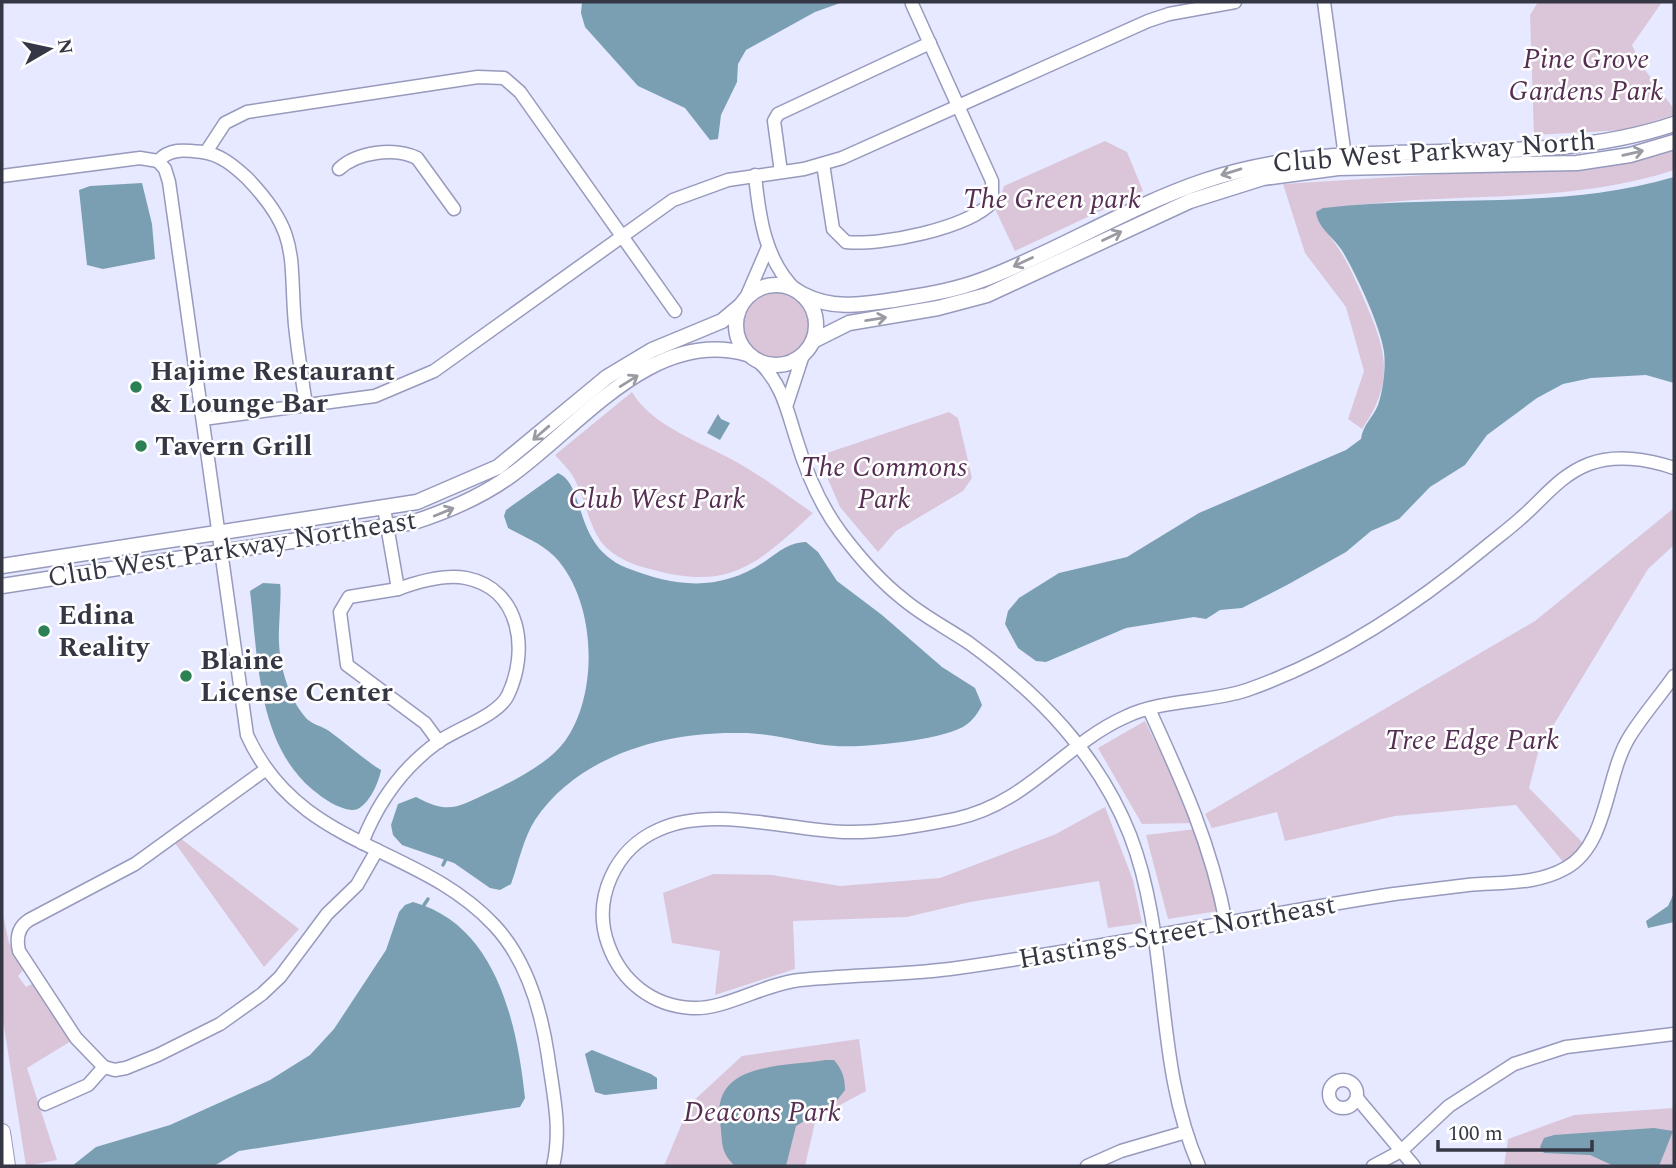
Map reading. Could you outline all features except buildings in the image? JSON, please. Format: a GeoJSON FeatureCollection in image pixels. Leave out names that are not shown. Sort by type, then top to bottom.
{"type":"FeatureCollection","features":[{"type":"Feature","properties":{"kind":"main road"},"geometry":{"type":"LineString","coordinates":[[2,1132],[7,1166]]}},
{"type":"Feature","properties":{"kind":"street"},"geometry":{"type":"LineString","coordinates":[[203,419],[375,396],[434,371],[673,200],[728,180],[823,164],[1148,21],[1169,13],[1235,2]]}},
{"type":"Feature","properties":{"kind":"street"},"geometry":{"type":"LineString","coordinates":[[1324,2],[1347,154],[1346,170]]}},
{"type":"Feature","properties":{"kind":"street"},"geometry":{"type":"LineString","coordinates":[[823,164],[833,229],[846,242],[913,235],[976,216],[992,202],[992,181],[912,4]]}},
{"type":"Feature","properties":{"kind":"street"},"geometry":{"type":"LineString","coordinates":[[781,172],[774,121],[778,114],[930,43]]}},
{"type":"Feature","properties":{"kind":"street"},"geometry":{"type":"LineString","coordinates":[[206,152],[225,122],[259,109],[478,77],[504,78],[520,92],[675,312]]}},
{"type":"Feature","properties":{"kind":"street","name":"Club West Parkway North"},"geometry":{"type":"LineString","coordinates":[[799,293],[819,303],[853,306],[960,287],[1000,273],[1203,181],[1261,164],[1347,154],[1574,145],[1674,124]]}},
{"type":"Feature","properties":{"kind":"street"},"geometry":{"type":"LineString","coordinates":[[813,341],[849,323],[938,308],[987,295],[1178,206],[1235,186],[1283,175],[1338,168],[1346,170],[1577,163],[1630,155],[1674,142]]}},
{"type":"Feature","properties":{"kind":"street"},"geometry":{"type":"LineString","coordinates":[[158,161],[165,153],[183,150],[206,152],[233,164],[273,209],[287,237],[294,275],[295,326],[306,405]]}},
{"type":"Feature","properties":{"kind":"street"},"geometry":{"type":"LineString","coordinates":[[339,169],[355,159],[400,152],[409,154],[425,168],[454,209]]}},
{"type":"Feature","properties":{"kind":"street"},"geometry":{"type":"LineString","coordinates":[[2,176],[150,157],[165,169],[220,533],[242,715],[247,735],[265,770],[279,787],[311,815],[442,884],[495,926],[522,967],[539,1009],[557,1119],[553,1166]]}},
{"type":"Feature","properties":{"kind":"street"},"geometry":{"type":"LineString","coordinates":[[755,175],[768,247],[782,275],[814,311],[816,331],[813,341],[803,355],[787,404]]}},
{"type":"Feature","properties":{"kind":"street"},"geometry":{"type":"LineString","coordinates":[[768,247],[743,301],[735,326],[737,336],[747,355],[770,373],[787,404],[814,488],[841,534],[873,571],[904,600],[969,643],[1062,722],[1100,775],[1130,834],[1144,878],[1155,934],[1168,1034],[1186,1132],[1199,1166]]}},
{"type":"Feature","properties":{"kind":"street"},"geometry":{"type":"LineString","coordinates":[[743,301],[770,285],[784,286],[799,293]]}},
{"type":"Feature","properties":{"kind":"street","name":"Club West Parkway Northeast"},"geometry":{"type":"LineString","coordinates":[[2,566],[417,502],[498,467],[607,377],[652,350],[722,321],[743,301]]}},
{"type":"Feature","properties":{"kind":"street","name":"Club West Parkway Northeast"},"geometry":{"type":"LineString","coordinates":[[2,586],[112,571],[386,526],[437,515],[487,491],[527,464],[608,395],[659,364],[702,348],[726,348],[747,355]]}},
{"type":"Feature","properties":{"kind":"street"},"geometry":{"type":"LineString","coordinates":[[760,363],[783,365],[803,355]]}},
{"type":"Feature","properties":{"kind":"street"},"geometry":{"type":"LineString","coordinates":[[1080,746],[1126,716],[1149,709],[1240,693],[1317,658],[1422,599],[1524,516],[1562,477],[1594,461],[1633,458],[1674,468]]}},
{"type":"Feature","properties":{"kind":"street"},"geometry":{"type":"LineString","coordinates":[[384,508],[398,589]]}},
{"type":"Feature","properties":{"kind":"street"},"geometry":{"type":"LineString","coordinates":[[109,550],[112,571]]}},
{"type":"Feature","properties":{"kind":"street"},"geometry":{"type":"LineString","coordinates":[[362,843],[392,784],[439,742],[499,707],[508,695],[520,650],[512,610],[504,597],[466,578],[448,578],[349,597],[340,612],[347,665],[425,723],[439,742]]}},
{"type":"Feature","properties":{"kind":"street","name":"Hastings Street Northeast"},"geometry":{"type":"LineString","coordinates":[[1080,746],[1036,782],[999,804],[963,817],[854,832],[708,820],[683,821],[661,828],[627,850],[614,869],[602,909],[610,951],[624,974],[638,989],[655,999],[690,1008],[710,1007],[753,991],[794,981],[942,970],[1394,894],[1531,881],[1564,870],[1581,858],[1589,845],[1627,739],[1674,676]]}},
{"type":"Feature","properties":{"kind":"street"},"geometry":{"type":"LineString","coordinates":[[1149,709],[1194,807],[1210,852],[1226,923]]}},
{"type":"Feature","properties":{"kind":"street"},"geometry":{"type":"LineString","coordinates":[[265,770],[135,864],[29,920],[20,929],[17,937],[19,951],[76,1038],[104,1067],[115,1070],[126,1068],[158,1055],[220,1024],[262,994],[280,977],[327,914],[357,886],[377,850]]}},
{"type":"Feature","properties":{"kind":"street"},"geometry":{"type":"LineString","coordinates":[[1373,1166],[1401,1151],[1450,1106],[1514,1064],[1566,1047],[1674,1034]]}},
{"type":"Feature","properties":{"kind":"street"},"geometry":{"type":"LineString","coordinates":[[45,1104],[88,1085],[104,1067]]}},
{"type":"Feature","properties":{"kind":"street"},"geometry":{"type":"LineString","coordinates":[[1357,1098],[1413,1166]]}},
{"type":"Feature","properties":{"kind":"street"},"geometry":{"type":"LineString","coordinates":[[1087,1166],[1121,1151],[1186,1132]]}},
{"type":"Feature","properties":{"kind":"green space","name":"Pine Grove Gardens Park"},"geometry":{"type":"Polygon","coordinates":[[[1538,2],[1662,2],[1632,45],[1642,66],[1674,109],[1674,115],[1625,130],[1534,135],[1530,15],[1538,2]]]}},
{"type":"Feature","properties":{"kind":"green space","name":"The Green park"},"geometry":{"type":"Polygon","coordinates":[[[1105,141],[1127,152],[1143,191],[1015,251],[996,211],[1004,186],[1105,141]]]}},
{"type":"Feature","properties":{"kind":"green space"},"geometry":{"type":"Polygon","coordinates":[[[1674,147],[1674,170],[1610,186],[1545,194],[1414,200],[1323,208],[1322,227],[1341,252],[1359,287],[1377,332],[1384,363],[1380,394],[1362,429],[1348,419],[1364,371],[1346,307],[1305,253],[1283,184],[1602,164],[1674,147]]]}},
{"type":"Feature","properties":{"kind":"green space"},"geometry":{"type":"Polygon","coordinates":[[[783,290],[804,305],[810,317],[808,337],[800,348],[783,358],[769,358],[752,348],[744,337],[742,317],[752,300],[763,292],[783,290]]]}},
{"type":"Feature","properties":{"kind":"green space","name":"Club West Park"},"geometry":{"type":"Polygon","coordinates":[[[632,392],[641,404],[666,425],[749,469],[813,513],[759,559],[723,574],[680,576],[640,566],[613,553],[597,536],[579,488],[569,470],[555,455],[632,392]]]}},
{"type":"Feature","properties":{"kind":"green space","name":"The Commons Park"},"geometry":{"type":"Polygon","coordinates":[[[949,412],[958,418],[972,478],[963,491],[896,531],[878,552],[840,507],[818,456],[949,412]]]}},
{"type":"Feature","properties":{"kind":"green space","name":"Tree Edge Park"},"geometry":{"type":"Polygon","coordinates":[[[1674,508],[1674,545],[1648,569],[1539,749],[1529,788],[1584,844],[1564,863],[1516,805],[1395,816],[1285,841],[1277,812],[1212,828],[1205,814],[1535,621],[1674,508]]]}},
{"type":"Feature","properties":{"kind":"green space"},"geometry":{"type":"Polygon","coordinates":[[[1145,721],[1195,823],[1142,824],[1098,748],[1145,721]]]}},
{"type":"Feature","properties":{"kind":"green space"},"geometry":{"type":"Polygon","coordinates":[[[1105,807],[1133,880],[1142,923],[1108,928],[1099,881],[970,902],[907,917],[793,921],[795,969],[715,995],[720,951],[672,943],[663,893],[713,874],[772,875],[840,886],[940,878],[1056,834],[1105,807]]]}},
{"type":"Feature","properties":{"kind":"green space"},"geometry":{"type":"Polygon","coordinates":[[[1196,829],[1218,911],[1168,919],[1146,835],[1196,829]]]}},
{"type":"Feature","properties":{"kind":"green space"},"geometry":{"type":"Polygon","coordinates":[[[180,838],[299,929],[264,967],[175,843],[180,838]]]}},
{"type":"Feature","properties":{"kind":"green space"},"geometry":{"type":"Polygon","coordinates":[[[2,910],[9,943],[23,970],[18,976],[26,987],[34,983],[76,1038],[27,1068],[57,1160],[26,1166],[2,1014],[2,910]]]}},
{"type":"Feature","properties":{"kind":"green space","name":"Deacons Park"},"geometry":{"type":"Polygon","coordinates":[[[859,1039],[866,1091],[816,1118],[805,1166],[664,1166],[690,1104],[742,1056],[859,1039]]]}},
{"type":"Feature","properties":{"kind":"green space"},"geometry":{"type":"Polygon","coordinates":[[[1674,1108],[1674,1166],[1504,1166],[1508,1139],[1574,1115],[1674,1108]]]}},
{"type":"Feature","properties":{"kind":"water"},"geometry":{"type":"Polygon","coordinates":[[[582,2],[843,2],[815,12],[746,50],[738,64],[737,82],[721,115],[718,139],[710,140],[685,108],[638,86],[585,27],[581,13],[582,2]]]}},
{"type":"Feature","properties":{"kind":"water"},"geometry":{"type":"Polygon","coordinates":[[[1674,177],[1674,383],[1646,375],[1591,378],[1563,384],[1537,398],[1487,435],[1465,465],[1430,487],[1399,519],[1371,531],[1346,552],[1242,608],[1220,610],[1206,619],[1194,617],[1126,628],[1046,662],[1036,661],[1018,648],[1005,624],[1008,611],[1019,598],[1059,573],[1127,557],[1199,513],[1346,450],[1361,439],[1378,405],[1384,379],[1382,341],[1354,273],[1343,252],[1320,223],[1316,212],[1323,208],[1367,204],[1587,194],[1631,188],[1674,177]]]}},
{"type":"Feature","properties":{"kind":"water"},"geometry":{"type":"Polygon","coordinates":[[[142,183],[152,224],[155,259],[103,269],[87,265],[79,190],[90,186],[142,183]]]}},
{"type":"Feature","properties":{"kind":"water"},"geometry":{"type":"Polygon","coordinates":[[[718,414],[721,419],[730,423],[720,440],[707,433],[718,414]]]}},
{"type":"Feature","properties":{"kind":"water"},"geometry":{"type":"Polygon","coordinates":[[[558,473],[567,480],[573,490],[597,546],[609,558],[627,568],[662,579],[697,583],[730,578],[747,572],[788,546],[806,542],[818,552],[837,581],[882,615],[942,667],[975,688],[982,705],[969,723],[955,730],[903,742],[836,746],[754,733],[713,733],[655,742],[627,751],[575,778],[553,797],[531,827],[511,884],[500,890],[490,888],[454,863],[402,845],[393,835],[391,825],[398,804],[416,797],[437,806],[453,807],[479,797],[520,777],[550,757],[565,741],[576,721],[588,672],[585,621],[578,596],[568,574],[554,556],[508,528],[504,516],[506,510],[558,473]]]}},
{"type":"Feature","properties":{"kind":"water"},"geometry":{"type":"Polygon","coordinates":[[[263,583],[280,584],[281,663],[290,693],[300,710],[308,720],[329,731],[381,770],[371,796],[357,809],[351,810],[336,805],[313,790],[295,771],[281,749],[264,698],[255,643],[250,591],[263,583]]]}},
{"type":"Feature","properties":{"kind":"water"},"geometry":{"type":"Polygon","coordinates":[[[1674,893],[1674,922],[1648,928],[1646,921],[1668,906],[1674,893]]]}},
{"type":"Feature","properties":{"kind":"water"},"geometry":{"type":"Polygon","coordinates":[[[413,902],[442,914],[465,932],[498,981],[516,1039],[525,1098],[520,1107],[239,1151],[214,1166],[72,1166],[96,1147],[170,1125],[270,1080],[310,1055],[334,1029],[386,950],[399,912],[405,905],[413,902]]]}},
{"type":"Feature","properties":{"kind":"water"},"geometry":{"type":"Polygon","coordinates":[[[592,1050],[651,1074],[657,1078],[657,1089],[605,1095],[595,1092],[585,1054],[592,1050]]]}},
{"type":"Feature","properties":{"kind":"water"},"geometry":{"type":"Polygon","coordinates":[[[834,1060],[839,1067],[845,1090],[835,1103],[809,1109],[806,1120],[796,1126],[786,1166],[735,1166],[724,1150],[720,1122],[720,1102],[727,1088],[739,1077],[754,1071],[834,1060]]]}},
{"type":"Feature","properties":{"kind":"water"},"geometry":{"type":"Polygon","coordinates":[[[1654,1128],[1673,1131],[1659,1166],[1614,1166],[1590,1155],[1544,1153],[1540,1147],[1544,1138],[1554,1135],[1654,1128]]]}},
{"type":"Feature","properties":{"kind":"waterway"},"geometry":{"type":"LineString","coordinates":[[443,865],[446,859]]}},
{"type":"Feature","properties":{"kind":"waterway"},"geometry":{"type":"LineString","coordinates":[[424,905],[428,899]]}},
{"type":"Feature","properties":{"kind":"place","name":"Hajime Restaurant & Lounge Bar"},"geometry":{"type":"Point","coordinates":[136,387]}},
{"type":"Feature","properties":{"kind":"place","name":"Tavern Grill"},"geometry":{"type":"Point","coordinates":[141,446]}},
{"type":"Feature","properties":{"kind":"place","name":"Edina Reality"},"geometry":{"type":"Point","coordinates":[44,631]}},
{"type":"Feature","properties":{"kind":"place","name":"Blaine License Center"},"geometry":{"type":"Point","coordinates":[186,676]}}]}
